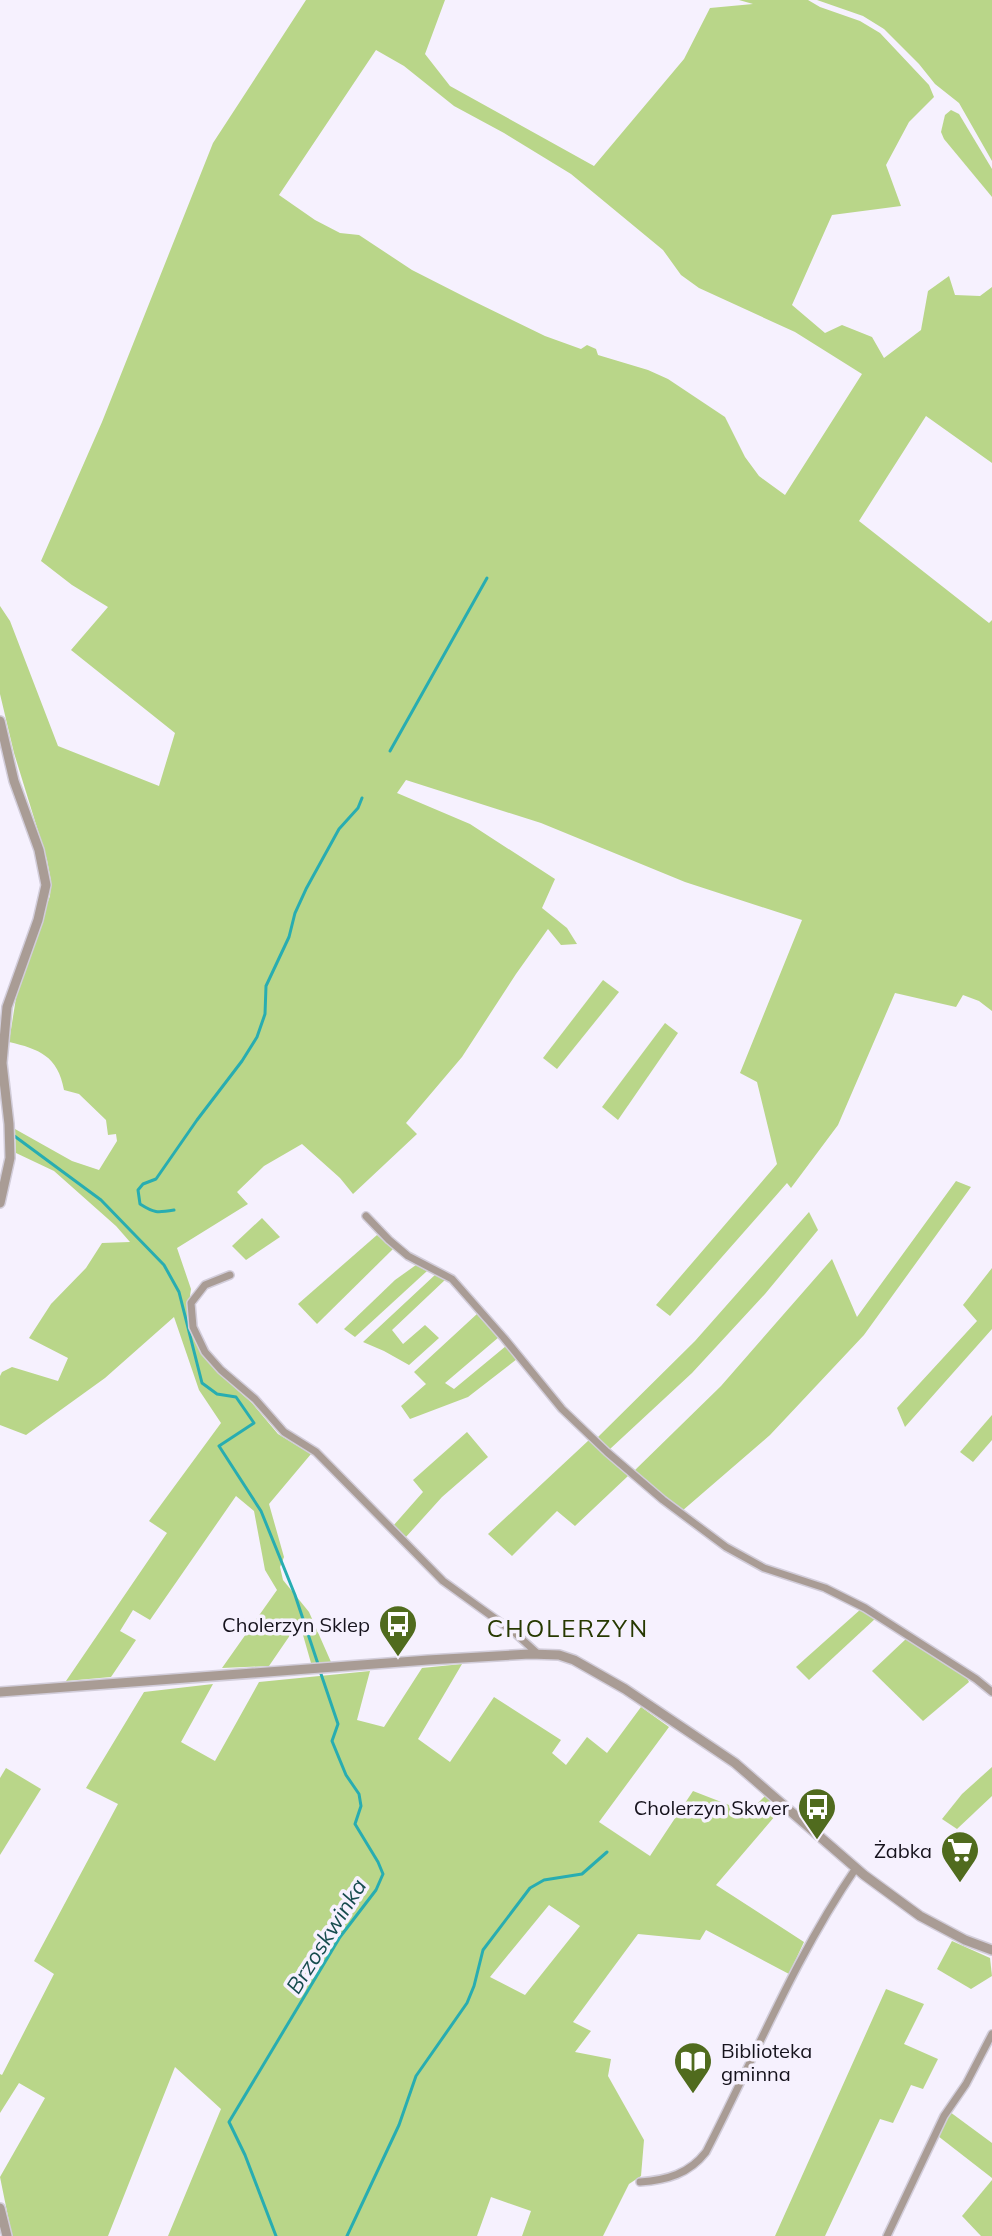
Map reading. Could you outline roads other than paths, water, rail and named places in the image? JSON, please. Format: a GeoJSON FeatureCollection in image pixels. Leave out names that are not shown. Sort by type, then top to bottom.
{"type":"FeatureCollection","features":[{"type":"Feature","properties":{"kind":"street"},"geometry":{"type":"LineString","coordinates":[[0,721],[14,781],[39,850],[46,885],[38,920],[7,1007],[2,1063],[9,1144],[7,1176],[0,1203]]}},
{"type":"Feature","properties":{"kind":"street"},"geometry":{"type":"LineString","coordinates":[[366,1216],[415,1262],[452,1279],[562,1409],[663,1500],[726,1547],[764,1568],[825,1588],[865,1608],[992,1692]]}},
{"type":"Feature","properties":{"kind":"street"},"geometry":{"type":"LineString","coordinates":[[230,1275],[205,1285],[191,1303],[193,1327],[205,1352],[236,1385],[255,1399],[284,1432],[322,1458],[443,1581],[515,1633],[538,1655]]}},
{"type":"Feature","properties":{"kind":"street"},"geometry":{"type":"LineString","coordinates":[[0,1692],[559,1655],[574,1660],[641,1699],[735,1763],[856,1868],[925,1919],[992,1950]]}},
{"type":"Feature","properties":{"kind":"street"},"geometry":{"type":"LineString","coordinates":[[640,2182],[677,2176],[696,2165],[706,2152],[804,1953],[856,1868]]}},
{"type":"Feature","properties":{"kind":"street"},"geometry":{"type":"LineString","coordinates":[[887,2236],[944,2116],[966,2084],[992,2034]]}},
{"type":"Feature","properties":{"kind":"street"},"geometry":{"type":"LineString","coordinates":[[0,2208],[7,2236]]}},
{"type":"Feature","properties":{"kind":"waterway"},"geometry":{"type":"LineString","coordinates":[[390,751],[487,578]]}},
{"type":"Feature","properties":{"kind":"waterway"},"geometry":{"type":"LineString","coordinates":[[174,1210],[156,1212],[145,1207],[140,1204],[138,1190],[143,1184],[156,1179],[257,1037],[265,1014],[266,986],[289,937],[295,913],[339,829],[358,808],[362,798]]}},
{"type":"Feature","properties":{"kind":"waterway","name":"Brzoskwinka"},"geometry":{"type":"LineString","coordinates":[[13,1135],[101,1200],[164,1265],[179,1292],[202,1383],[217,1394],[236,1397],[254,1423],[219,1446],[261,1511],[295,1595],[318,1664]]}},
{"type":"Feature","properties":{"kind":"waterway","name":"Brzoskwinka"},"geometry":{"type":"LineString","coordinates":[[276,2236],[229,2122],[340,1937],[376,1890],[383,1874],[355,1824],[361,1806],[359,1794],[346,1775],[332,1741],[338,1724],[320,1671]]}},
{"type":"Feature","properties":{"kind":"waterway"},"geometry":{"type":"LineString","coordinates":[[347,2236],[399,2125],[416,2076],[467,2003],[483,1950],[530,1888],[544,1880],[582,1874],[607,1852]]}},
{"type":"Feature","properties":{"kind":"place","name":"Cholerzyn Sklep"},"geometry":{"type":"Point","coordinates":[398,1658]}},
{"type":"Feature","properties":{"kind":"place","name":"Cholerzyn Skwer"},"geometry":{"type":"Point","coordinates":[817,1841]}},
{"type":"Feature","properties":{"kind":"place","name":"Żabka"},"geometry":{"type":"Point","coordinates":[960,1884]}},
{"type":"Feature","properties":{"kind":"place","name":"Biblioteka gminna"},"geometry":{"type":"Point","coordinates":[693,2095]}},
{"type":"Feature","properties":{"kind":"district","name":"CHOLERZYN"},"geometry":{"type":"Point","coordinates":[568,1628]}}]}
